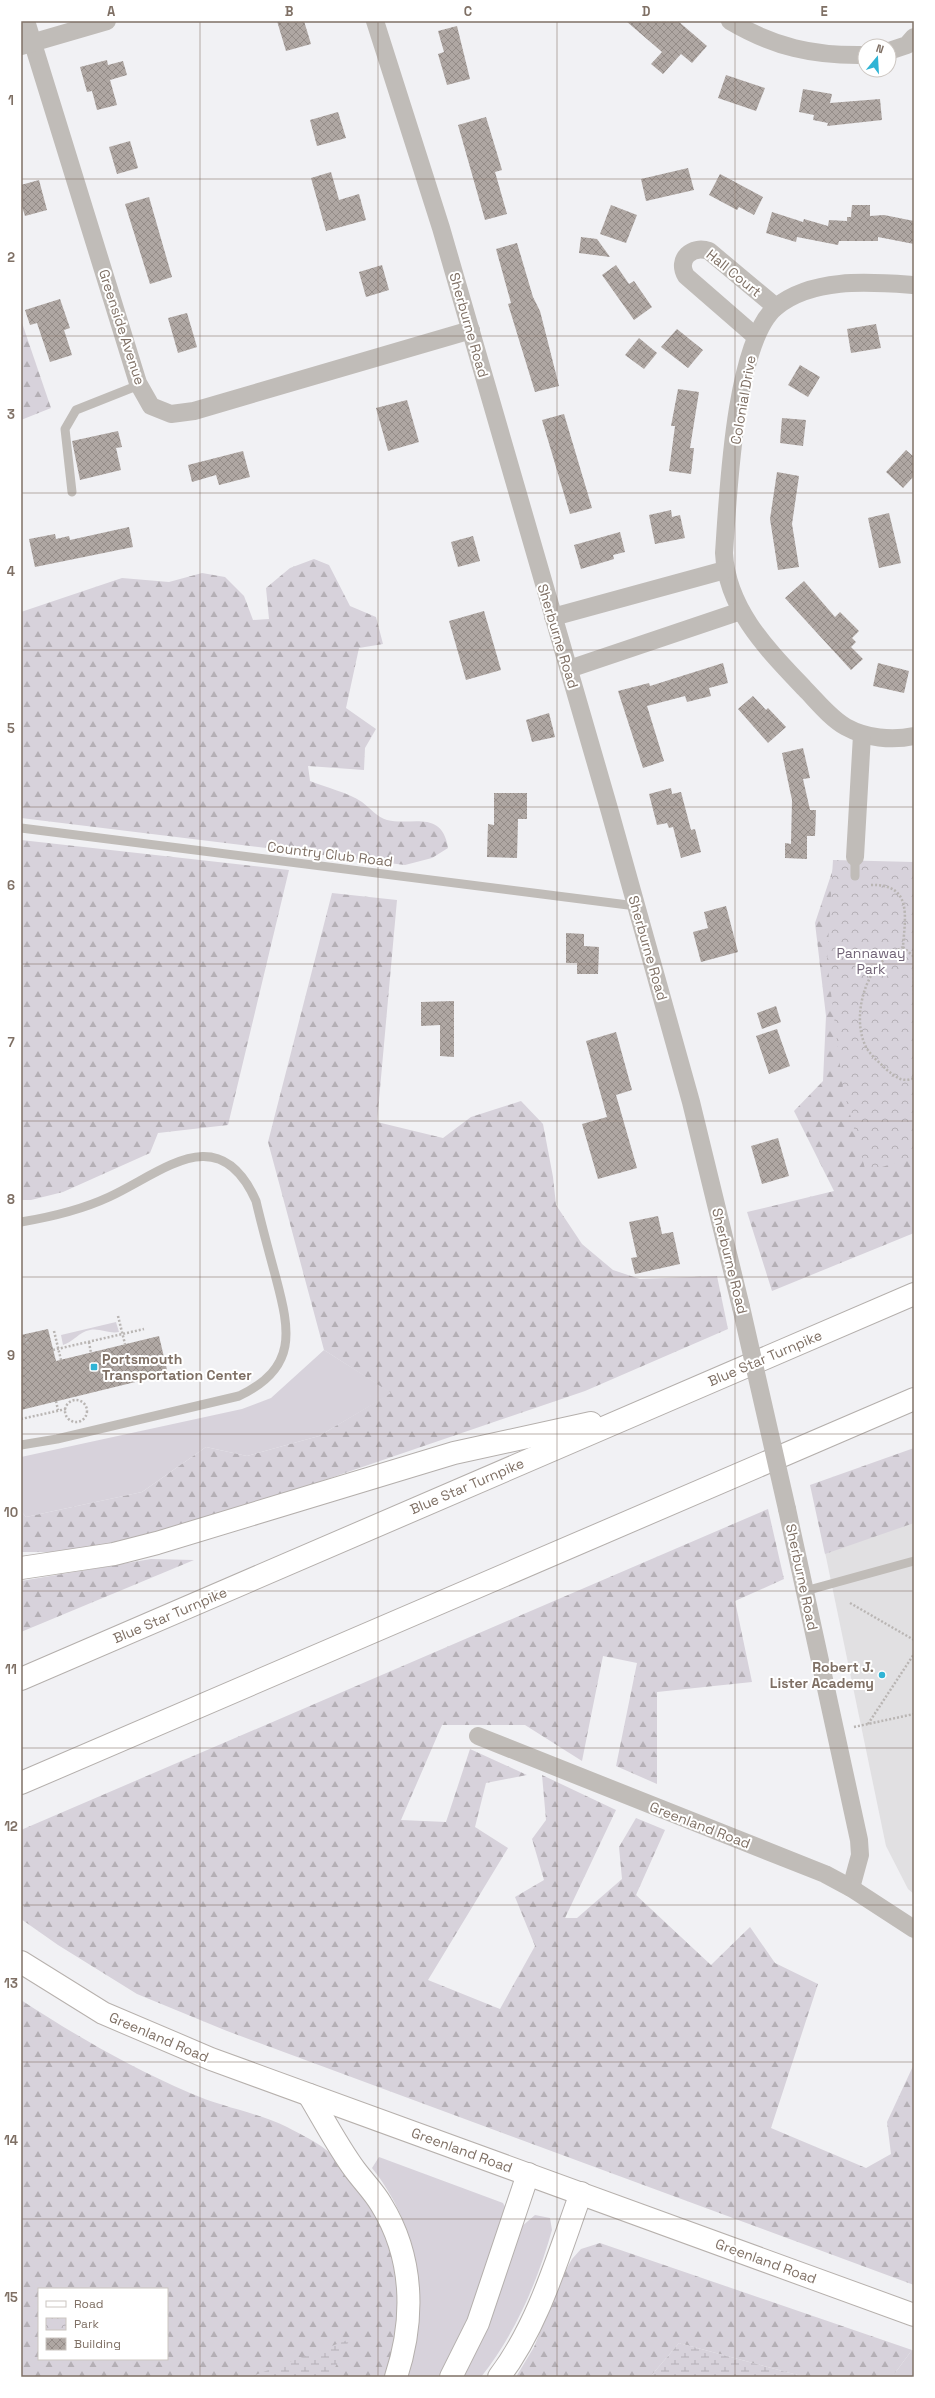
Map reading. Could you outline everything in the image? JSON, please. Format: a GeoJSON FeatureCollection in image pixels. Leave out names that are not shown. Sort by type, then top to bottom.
{"type":"FeatureCollection","features":[{"type":"Feature","properties":{"kind":"main road","name":"Blue Star Turnpike"},"geometry":{"type":"LineString","coordinates":[[21,1679],[914,1294]]}},
{"type":"Feature","properties":{"kind":"main road"},"geometry":{"type":"LineString","coordinates":[[21,1783],[914,1399]]}},
{"type":"Feature","properties":{"kind":"main road"},"geometry":{"type":"LineString","coordinates":[[21,1568],[114,1554],[157,1544],[454,1453],[635,1414]]}},
{"type":"Feature","properties":{"kind":"main road","name":"Greenland Road"},"geometry":{"type":"LineString","coordinates":[[21,1962],[103,2013],[211,2059],[914,2316]]}},
{"type":"Feature","properties":{"kind":"main road"},"geometry":{"type":"LineString","coordinates":[[309,2095],[355,2170],[382,2205],[400,2245],[407,2274],[410,2310],[408,2333],[396,2377]]}},
{"type":"Feature","properties":{"kind":"main road"},"geometry":{"type":"LineString","coordinates":[[451,2377],[478,2323],[528,2174]]}},
{"type":"Feature","properties":{"kind":"main road"},"geometry":{"type":"LineString","coordinates":[[499,2377],[516,2351],[538,2309],[580,2193]]}},
{"type":"Feature","properties":{"kind":"street","name":"Greenside Avenue"},"geometry":{"type":"LineString","coordinates":[[26,21],[27,44],[139,385],[151,406],[171,414],[194,411],[470,330]]}},
{"type":"Feature","properties":{"kind":"street"},"geometry":{"type":"LineString","coordinates":[[27,44],[106,21]]}},
{"type":"Feature","properties":{"kind":"street","name":"Sherburne Road"},"geometry":{"type":"LineString","coordinates":[[375,21],[441,228],[552,617],[569,669],[691,1102],[788,1509],[859,1840],[860,1855],[851,1888]]}},
{"type":"Feature","properties":{"kind":"street"},"geometry":{"type":"LineString","coordinates":[[730,21],[756,37],[780,46],[805,51],[857,54]]}},
{"type":"Feature","properties":{"kind":"street"},"geometry":{"type":"LineString","coordinates":[[897,48],[907,45],[914,38]]}},
{"type":"Feature","properties":{"kind":"street","name":"Hall Court"},"geometry":{"type":"LineString","coordinates":[[755,336],[686,276],[682,266],[686,255],[697,249],[710,250],[776,307]]}},
{"type":"Feature","properties":{"kind":"street","name":"Colonial Drive"},"geometry":{"type":"LineString","coordinates":[[914,285],[842,284],[795,296],[776,307],[762,323],[755,336],[738,408],[727,507],[725,570],[731,592],[741,612],[778,660],[831,716],[846,727],[862,735],[886,738],[914,736]]}},
{"type":"Feature","properties":{"kind":"street"},"geometry":{"type":"LineString","coordinates":[[552,617],[725,570]]}},
{"type":"Feature","properties":{"kind":"street"},"geometry":{"type":"LineString","coordinates":[[569,669],[741,612]]}},
{"type":"Feature","properties":{"kind":"street"},"geometry":{"type":"LineString","coordinates":[[855,857],[862,735]]}},
{"type":"Feature","properties":{"kind":"street","name":"Greenland Road"},"geometry":{"type":"LineString","coordinates":[[478,1736],[812,1869],[851,1888],[914,1929]]}},
{"type":"Feature","properties":{"kind":"lane"},"geometry":{"type":"LineString","coordinates":[[72,492],[65,429],[76,410],[139,385]]}},
{"type":"Feature","properties":{"kind":"lane","name":"Country Club Road"},"geometry":{"type":"LineString","coordinates":[[21,828],[636,906]]}},
{"type":"Feature","properties":{"kind":"lane"},"geometry":{"type":"LineString","coordinates":[[855,857],[855,876]]}},
{"type":"Feature","properties":{"kind":"lane"},"geometry":{"type":"LineString","coordinates":[[21,1222],[95,1203],[170,1164],[193,1157],[215,1157],[234,1168],[248,1182],[256,1201],[287,1328],[284,1350],[275,1370],[259,1386],[239,1396],[21,1445]]}},
{"type":"Feature","properties":{"kind":"lane"},"geometry":{"type":"LineString","coordinates":[[805,1591],[914,1561]]}},
{"type":"Feature","properties":{"kind":"path"},"geometry":{"type":"LineString","coordinates":[[872,885],[887,886],[894,889],[902,898],[905,916],[903,947]]}},
{"type":"Feature","properties":{"kind":"path"},"geometry":{"type":"LineString","coordinates":[[903,947],[914,957]]}},
{"type":"Feature","properties":{"kind":"path"},"geometry":{"type":"LineString","coordinates":[[903,947],[894,952],[876,968],[862,999],[860,1026],[866,1047],[879,1062],[896,1078],[904,1081],[914,1078]]}},
{"type":"Feature","properties":{"kind":"path"},"geometry":{"type":"LineString","coordinates":[[914,969],[914,996]]}},
{"type":"Feature","properties":{"kind":"path"},"geometry":{"type":"LineString","coordinates":[[118,1316],[125,1344]]}},
{"type":"Feature","properties":{"kind":"path"},"geometry":{"type":"LineString","coordinates":[[53,1350],[144,1329]]}},
{"type":"Feature","properties":{"kind":"path"},"geometry":{"type":"LineString","coordinates":[[54,1331],[61,1360]]}},
{"type":"Feature","properties":{"kind":"path"},"geometry":{"type":"LineString","coordinates":[[26,1338],[28,1345]]}},
{"type":"Feature","properties":{"kind":"path"},"geometry":{"type":"LineString","coordinates":[[89,1342],[91,1352]]}},
{"type":"Feature","properties":{"kind":"path"},"geometry":{"type":"LineString","coordinates":[[56,1401],[58,1410]]}},
{"type":"Feature","properties":{"kind":"path"},"geometry":{"type":"LineString","coordinates":[[81,1401],[86,1405],[86,1416],[78,1422],[72,1421],[68,1417],[66,1409],[70,1402],[81,1401]]}},
{"type":"Feature","properties":{"kind":"path"},"geometry":{"type":"LineString","coordinates":[[21,1419],[66,1409]]}},
{"type":"Feature","properties":{"kind":"path"},"geometry":{"type":"LineString","coordinates":[[850,1603],[914,1640]]}},
{"type":"Feature","properties":{"kind":"path"},"geometry":{"type":"LineString","coordinates":[[868,1724],[914,1654]]}},
{"type":"Feature","properties":{"kind":"path"},"geometry":{"type":"LineString","coordinates":[[854,1727],[914,1714]]}},
{"type":"Feature","properties":{"kind":"shaded area","name":"Robert J. Lister Academy"},"geometry":{"type":"Polygon","coordinates":[[[914,1463],[914,1894],[908,1889],[886,1846],[815,1504],[914,1463]]]}},
{"type":"Feature","properties":{"kind":"green space"},"geometry":{"type":"Polygon","coordinates":[[[21,320],[51,408],[21,420],[21,320]]]}},
{"type":"Feature","properties":{"kind":"green space"},"geometry":{"type":"Polygon","coordinates":[[[314,559],[329,565],[350,606],[376,617],[383,644],[359,648],[346,708],[376,729],[365,748],[364,770],[308,766],[310,781],[343,793],[362,802],[384,819],[416,821],[433,824],[439,828],[445,836],[448,848],[432,858],[405,865],[21,818],[21,612],[122,578],[169,582],[202,573],[225,577],[244,596],[253,620],[269,619],[266,588],[290,568],[314,559]]]}},
{"type":"Feature","properties":{"kind":"green space"},"geometry":{"type":"Polygon","coordinates":[[[21,840],[289,870],[228,1125],[158,1133],[150,1153],[63,1192],[31,1200],[21,1200],[21,840]]]}},
{"type":"Feature","properties":{"kind":"green space","name":"Pannaway Park"},"geometry":{"type":"Polygon","coordinates":[[[833,860],[914,862],[914,1157],[866,1172],[843,1089],[827,961],[833,860]]]}},
{"type":"Feature","properties":{"kind":"green space"},"geometry":{"type":"Polygon","coordinates":[[[833,869],[914,1104],[914,1233],[772,1291],[747,1212],[834,1191],[794,1111],[823,1081],[826,1016],[815,923],[833,869]]]}},
{"type":"Feature","properties":{"kind":"green space"},"geometry":{"type":"Polygon","coordinates":[[[332,893],[397,900],[377,1122],[443,1138],[471,1117],[521,1101],[543,1124],[553,1177],[556,1205],[582,1244],[613,1270],[640,1279],[717,1276],[728,1329],[585,1391],[260,1502],[145,1537],[67,1552],[21,1552],[21,1511],[26,1517],[142,1492],[206,1447],[247,1456],[319,1436],[391,1393],[324,1350],[268,1142],[332,893]]]}},
{"type":"Feature","properties":{"kind":"green space"},"geometry":{"type":"Polygon","coordinates":[[[116,1322],[119,1332],[90,1330],[63,1345],[61,1335],[116,1322]]]}},
{"type":"Feature","properties":{"kind":"green space"},"geometry":{"type":"Polygon","coordinates":[[[324,1350],[392,1393],[319,1436],[247,1456],[206,1447],[142,1492],[26,1517],[21,1511],[21,1457],[242,1409],[271,1398],[324,1350]]]}},
{"type":"Feature","properties":{"kind":"green space"},"geometry":{"type":"Polygon","coordinates":[[[914,1448],[914,1523],[825,1554],[810,1485],[914,1448]]]}},
{"type":"Feature","properties":{"kind":"green space"},"geometry":{"type":"Polygon","coordinates":[[[768,1509],[784,1579],[735,1601],[752,1682],[657,1692],[657,1784],[616,1766],[637,1663],[603,1656],[582,1761],[525,1725],[442,1725],[401,1820],[446,1822],[470,1749],[527,1775],[486,1783],[475,1827],[508,1848],[428,1980],[500,2009],[535,1946],[515,1897],[544,1880],[532,1839],[546,1820],[542,1775],[616,1810],[565,1918],[577,1918],[622,1879],[619,1847],[636,1818],[665,1830],[636,1895],[711,1965],[750,1927],[775,1963],[818,1984],[771,2128],[866,2168],[891,2154],[887,2122],[914,2064],[914,2285],[227,2031],[137,1994],[58,1945],[21,1919],[21,1830],[768,1509]]]}},
{"type":"Feature","properties":{"kind":"green space"},"geometry":{"type":"Polygon","coordinates":[[[151,1559],[194,1560],[21,1632],[21,1581],[151,1559]]]}},
{"type":"Feature","properties":{"kind":"green space"},"geometry":{"type":"Polygon","coordinates":[[[21,2000],[83,2039],[145,2072],[202,2098],[263,2117],[287,2127],[317,2143],[337,2159],[352,2176],[366,2196],[378,2218],[395,2263],[399,2285],[401,2314],[398,2332],[386,2377],[21,2377],[21,2000]]]}},
{"type":"Feature","properties":{"kind":"green space"},"geometry":{"type":"Polygon","coordinates":[[[379,2157],[503,2203],[505,2207],[469,2316],[450,2357],[438,2377],[407,2377],[414,2350],[418,2323],[419,2295],[416,2268],[410,2241],[401,2215],[388,2191],[372,2168],[379,2157]]]}},
{"type":"Feature","properties":{"kind":"green space"},"geometry":{"type":"Polygon","coordinates":[[[535,2215],[550,2218],[552,2230],[524,2307],[493,2361],[481,2377],[462,2377],[483,2335],[521,2227],[535,2215]]]}},
{"type":"Feature","properties":{"kind":"green space"},"geometry":{"type":"Polygon","coordinates":[[[600,2243],[912,2350],[892,2377],[805,2377],[679,2343],[650,2377],[516,2377],[534,2347],[562,2277],[572,2259],[581,2249],[600,2243]]]}},
{"type":"Feature","properties":{"kind":"green space"},"geometry":{"type":"Polygon","coordinates":[[[350,2339],[330,2377],[250,2377],[350,2339]]]}},
{"type":"Feature","properties":{"kind":"green space"},"geometry":{"type":"Polygon","coordinates":[[[679,2343],[805,2377],[650,2377],[679,2343]]]}},
{"type":"Feature","properties":{"kind":"green space"},"geometry":{"type":"Polygon","coordinates":[[[912,2350],[914,2350],[914,2377],[892,2377],[912,2350]]]}},
{"type":"Feature","properties":{"kind":"building"},"geometry":{"type":"Polygon","coordinates":[[[277,21],[304,21],[311,44],[286,51],[277,21]]]}},
{"type":"Feature","properties":{"kind":"building"},"geometry":{"type":"Polygon","coordinates":[[[626,21],[678,21],[707,46],[692,63],[681,54],[663,74],[651,64],[662,52],[626,21]]]}},
{"type":"Feature","properties":{"kind":"building"},"geometry":{"type":"Polygon","coordinates":[[[457,26],[470,79],[447,85],[438,54],[444,52],[438,31],[457,26]]]}},
{"type":"Feature","properties":{"kind":"building"},"geometry":{"type":"Polygon","coordinates":[[[107,60],[108,65],[123,61],[127,75],[110,80],[117,105],[97,110],[92,91],[87,92],[80,67],[107,60]]]}},
{"type":"Feature","properties":{"kind":"building"},"geometry":{"type":"Polygon","coordinates":[[[726,75],[765,88],[756,111],[718,98],[726,75]]]}},
{"type":"Feature","properties":{"kind":"building"},"geometry":{"type":"Polygon","coordinates":[[[803,89],[832,94],[830,103],[880,99],[882,120],[827,126],[828,123],[813,120],[814,115],[799,112],[803,89]]]}},
{"type":"Feature","properties":{"kind":"building"},"geometry":{"type":"Polygon","coordinates":[[[338,112],[346,138],[317,146],[310,120],[338,112]]]}},
{"type":"Feature","properties":{"kind":"building"},"geometry":{"type":"Polygon","coordinates":[[[486,117],[502,170],[495,172],[507,214],[485,220],[458,125],[486,117]]]}},
{"type":"Feature","properties":{"kind":"building"},"geometry":{"type":"Polygon","coordinates":[[[130,141],[138,168],[117,174],[109,147],[130,141]]]}},
{"type":"Feature","properties":{"kind":"building"},"geometry":{"type":"Polygon","coordinates":[[[688,168],[694,190],[646,201],[641,179],[688,168]]]}},
{"type":"Feature","properties":{"kind":"building"},"geometry":{"type":"Polygon","coordinates":[[[331,172],[339,200],[359,194],[366,220],[326,231],[311,178],[331,172]]]}},
{"type":"Feature","properties":{"kind":"building"},"geometry":{"type":"Polygon","coordinates":[[[720,174],[763,197],[754,215],[739,207],[737,210],[709,195],[720,174]]]}},
{"type":"Feature","properties":{"kind":"building"},"geometry":{"type":"Polygon","coordinates":[[[39,180],[47,210],[25,216],[21,203],[21,185],[39,180]]]}},
{"type":"Feature","properties":{"kind":"building"},"geometry":{"type":"Polygon","coordinates":[[[149,197],[172,277],[150,284],[125,204],[149,197]]]}},
{"type":"Feature","properties":{"kind":"building"},"geometry":{"type":"Polygon","coordinates":[[[611,205],[637,215],[626,243],[600,234],[611,205]]]}},
{"type":"Feature","properties":{"kind":"building"},"geometry":{"type":"Polygon","coordinates":[[[852,205],[870,205],[870,216],[884,215],[914,221],[914,244],[878,237],[878,241],[839,241],[838,245],[797,237],[796,242],[766,233],[772,212],[803,222],[804,219],[828,226],[829,220],[847,221],[847,217],[851,217],[852,205]]]}},
{"type":"Feature","properties":{"kind":"building"},"geometry":{"type":"Polygon","coordinates":[[[581,237],[597,239],[610,257],[579,253],[581,237]]]}},
{"type":"Feature","properties":{"kind":"building"},"geometry":{"type":"Polygon","coordinates":[[[517,243],[533,297],[540,311],[559,386],[535,392],[508,304],[511,303],[496,249],[517,243]]]}},
{"type":"Feature","properties":{"kind":"building"},"geometry":{"type":"Polygon","coordinates":[[[382,265],[389,290],[366,297],[359,272],[382,265]]]}},
{"type":"Feature","properties":{"kind":"building"},"geometry":{"type":"Polygon","coordinates":[[[616,265],[629,284],[634,281],[652,307],[634,320],[602,275],[616,265]]]}},
{"type":"Feature","properties":{"kind":"building"},"geometry":{"type":"Polygon","coordinates":[[[60,299],[70,328],[64,330],[72,355],[50,362],[37,323],[30,325],[25,310],[60,299]]]}},
{"type":"Feature","properties":{"kind":"building"},"geometry":{"type":"Polygon","coordinates":[[[187,313],[197,347],[178,353],[168,318],[187,313]]]}},
{"type":"Feature","properties":{"kind":"building"},"geometry":{"type":"Polygon","coordinates":[[[876,324],[881,348],[851,353],[847,329],[876,324]]]}},
{"type":"Feature","properties":{"kind":"building"},"geometry":{"type":"Polygon","coordinates":[[[677,329],[703,350],[688,368],[661,347],[677,329]]]}},
{"type":"Feature","properties":{"kind":"building"},"geometry":{"type":"Polygon","coordinates":[[[639,338],[657,353],[644,369],[625,355],[639,338]]]}},
{"type":"Feature","properties":{"kind":"building"},"geometry":{"type":"Polygon","coordinates":[[[800,365],[820,377],[808,397],[788,385],[800,365]]]}},
{"type":"Feature","properties":{"kind":"building"},"geometry":{"type":"Polygon","coordinates":[[[678,389],[699,392],[690,448],[694,448],[691,474],[669,471],[675,426],[671,426],[678,389]]]}},
{"type":"Feature","properties":{"kind":"building"},"geometry":{"type":"Polygon","coordinates":[[[407,400],[419,442],[388,451],[376,408],[407,400]]]}},
{"type":"Feature","properties":{"kind":"building"},"geometry":{"type":"Polygon","coordinates":[[[564,414],[592,508],[570,514],[542,420],[564,414]]]}},
{"type":"Feature","properties":{"kind":"building"},"geometry":{"type":"Polygon","coordinates":[[[782,418],[806,420],[803,446],[780,443],[782,418]]]}},
{"type":"Feature","properties":{"kind":"building"},"geometry":{"type":"Polygon","coordinates":[[[118,431],[122,447],[116,448],[121,470],[80,480],[72,441],[118,431]]]}},
{"type":"Feature","properties":{"kind":"building"},"geometry":{"type":"Polygon","coordinates":[[[906,450],[914,457],[914,476],[903,488],[886,472],[906,450]]]}},
{"type":"Feature","properties":{"kind":"building"},"geometry":{"type":"Polygon","coordinates":[[[243,451],[250,477],[219,485],[216,475],[192,482],[188,465],[243,451]]]}},
{"type":"Feature","properties":{"kind":"building"},"geometry":{"type":"Polygon","coordinates":[[[777,472],[799,476],[792,524],[799,567],[778,570],[770,519],[777,472]]]}},
{"type":"Feature","properties":{"kind":"building"},"geometry":{"type":"Polygon","coordinates":[[[671,510],[672,517],[680,515],[685,538],[655,544],[649,515],[671,510]]]}},
{"type":"Feature","properties":{"kind":"building"},"geometry":{"type":"Polygon","coordinates":[[[889,513],[901,563],[879,568],[868,518],[889,513]]]}},
{"type":"Feature","properties":{"kind":"building"},"geometry":{"type":"Polygon","coordinates":[[[129,527],[133,547],[35,567],[29,539],[55,534],[56,539],[69,536],[70,540],[129,527]]]}},
{"type":"Feature","properties":{"kind":"building"},"geometry":{"type":"Polygon","coordinates":[[[620,532],[625,552],[613,555],[614,559],[581,569],[574,545],[620,532]]]}},
{"type":"Feature","properties":{"kind":"building"},"geometry":{"type":"Polygon","coordinates":[[[473,536],[480,561],[458,567],[451,542],[473,536]]]}},
{"type":"Feature","properties":{"kind":"building"},"geometry":{"type":"Polygon","coordinates":[[[804,581],[835,617],[840,612],[859,631],[852,638],[856,642],[851,647],[863,659],[851,670],[785,598],[804,581]]]}},
{"type":"Feature","properties":{"kind":"building"},"geometry":{"type":"Polygon","coordinates":[[[484,611],[501,670],[466,680],[449,621],[484,611]]]}},
{"type":"Feature","properties":{"kind":"building"},"geometry":{"type":"Polygon","coordinates":[[[723,663],[728,683],[709,688],[711,696],[687,702],[685,696],[647,706],[664,761],[643,768],[618,691],[649,683],[650,686],[723,663]]]}},
{"type":"Feature","properties":{"kind":"building"},"geometry":{"type":"Polygon","coordinates":[[[878,663],[909,671],[904,693],[873,686],[878,663]]]}},
{"type":"Feature","properties":{"kind":"building"},"geometry":{"type":"Polygon","coordinates":[[[753,696],[766,710],[768,708],[786,727],[768,743],[738,709],[753,696]]]}},
{"type":"Feature","properties":{"kind":"building"},"geometry":{"type":"Polygon","coordinates":[[[549,713],[555,737],[532,742],[526,720],[549,713]]]}},
{"type":"Feature","properties":{"kind":"building"},"geometry":{"type":"Polygon","coordinates":[[[803,748],[810,778],[803,779],[810,810],[816,810],[815,836],[807,836],[807,859],[785,858],[785,843],[791,844],[792,800],[782,753],[803,748]]]}},
{"type":"Feature","properties":{"kind":"building"},"geometry":{"type":"Polygon","coordinates":[[[671,788],[672,794],[681,792],[691,830],[695,829],[701,852],[681,858],[673,827],[669,828],[667,823],[657,825],[649,794],[671,788]]]}},
{"type":"Feature","properties":{"kind":"building"},"geometry":{"type":"Polygon","coordinates":[[[494,793],[527,793],[527,819],[518,819],[517,858],[487,857],[488,824],[494,825],[494,793]]]}},
{"type":"Feature","properties":{"kind":"building"},"geometry":{"type":"Polygon","coordinates":[[[726,906],[738,952],[701,962],[693,932],[708,928],[704,912],[726,906]]]}},
{"type":"Feature","properties":{"kind":"building"},"geometry":{"type":"Polygon","coordinates":[[[566,933],[584,934],[584,946],[599,947],[598,974],[577,974],[577,963],[566,963],[566,933]]]}},
{"type":"Feature","properties":{"kind":"building"},"geometry":{"type":"Polygon","coordinates":[[[454,1001],[454,1057],[440,1056],[440,1025],[421,1026],[421,1002],[454,1001]]]}},
{"type":"Feature","properties":{"kind":"building"},"geometry":{"type":"Polygon","coordinates":[[[776,1006],[781,1022],[762,1029],[757,1013],[776,1006]]]}},
{"type":"Feature","properties":{"kind":"building"},"geometry":{"type":"Polygon","coordinates":[[[777,1029],[790,1066],[769,1074],[756,1036],[777,1029]]]}},
{"type":"Feature","properties":{"kind":"building"},"geometry":{"type":"Polygon","coordinates":[[[616,1032],[632,1090],[616,1095],[637,1168],[598,1179],[582,1124],[607,1117],[586,1041],[616,1032]]]}},
{"type":"Feature","properties":{"kind":"building"},"geometry":{"type":"Polygon","coordinates":[[[778,1138],[789,1176],[762,1184],[751,1146],[778,1138]]]}},
{"type":"Feature","properties":{"kind":"building"},"geometry":{"type":"Polygon","coordinates":[[[658,1216],[662,1234],[673,1232],[680,1264],[635,1274],[631,1258],[637,1257],[629,1222],[658,1216]]]}},
{"type":"Feature","properties":{"kind":"building","name":"Portsmouth Transportation Center"},"geometry":{"type":"Polygon","coordinates":[[[48,1329],[56,1361],[159,1336],[168,1374],[21,1410],[21,1335],[48,1329]]]}},
{"type":"Feature","properties":{"kind":"place","name":"Portsmouth Transportation Center"},"geometry":{"type":"Point","coordinates":[94,1367]}},
{"type":"Feature","properties":{"kind":"place","name":"Robert J. Lister Academy"},"geometry":{"type":"Point","coordinates":[882,1675]}}]}
